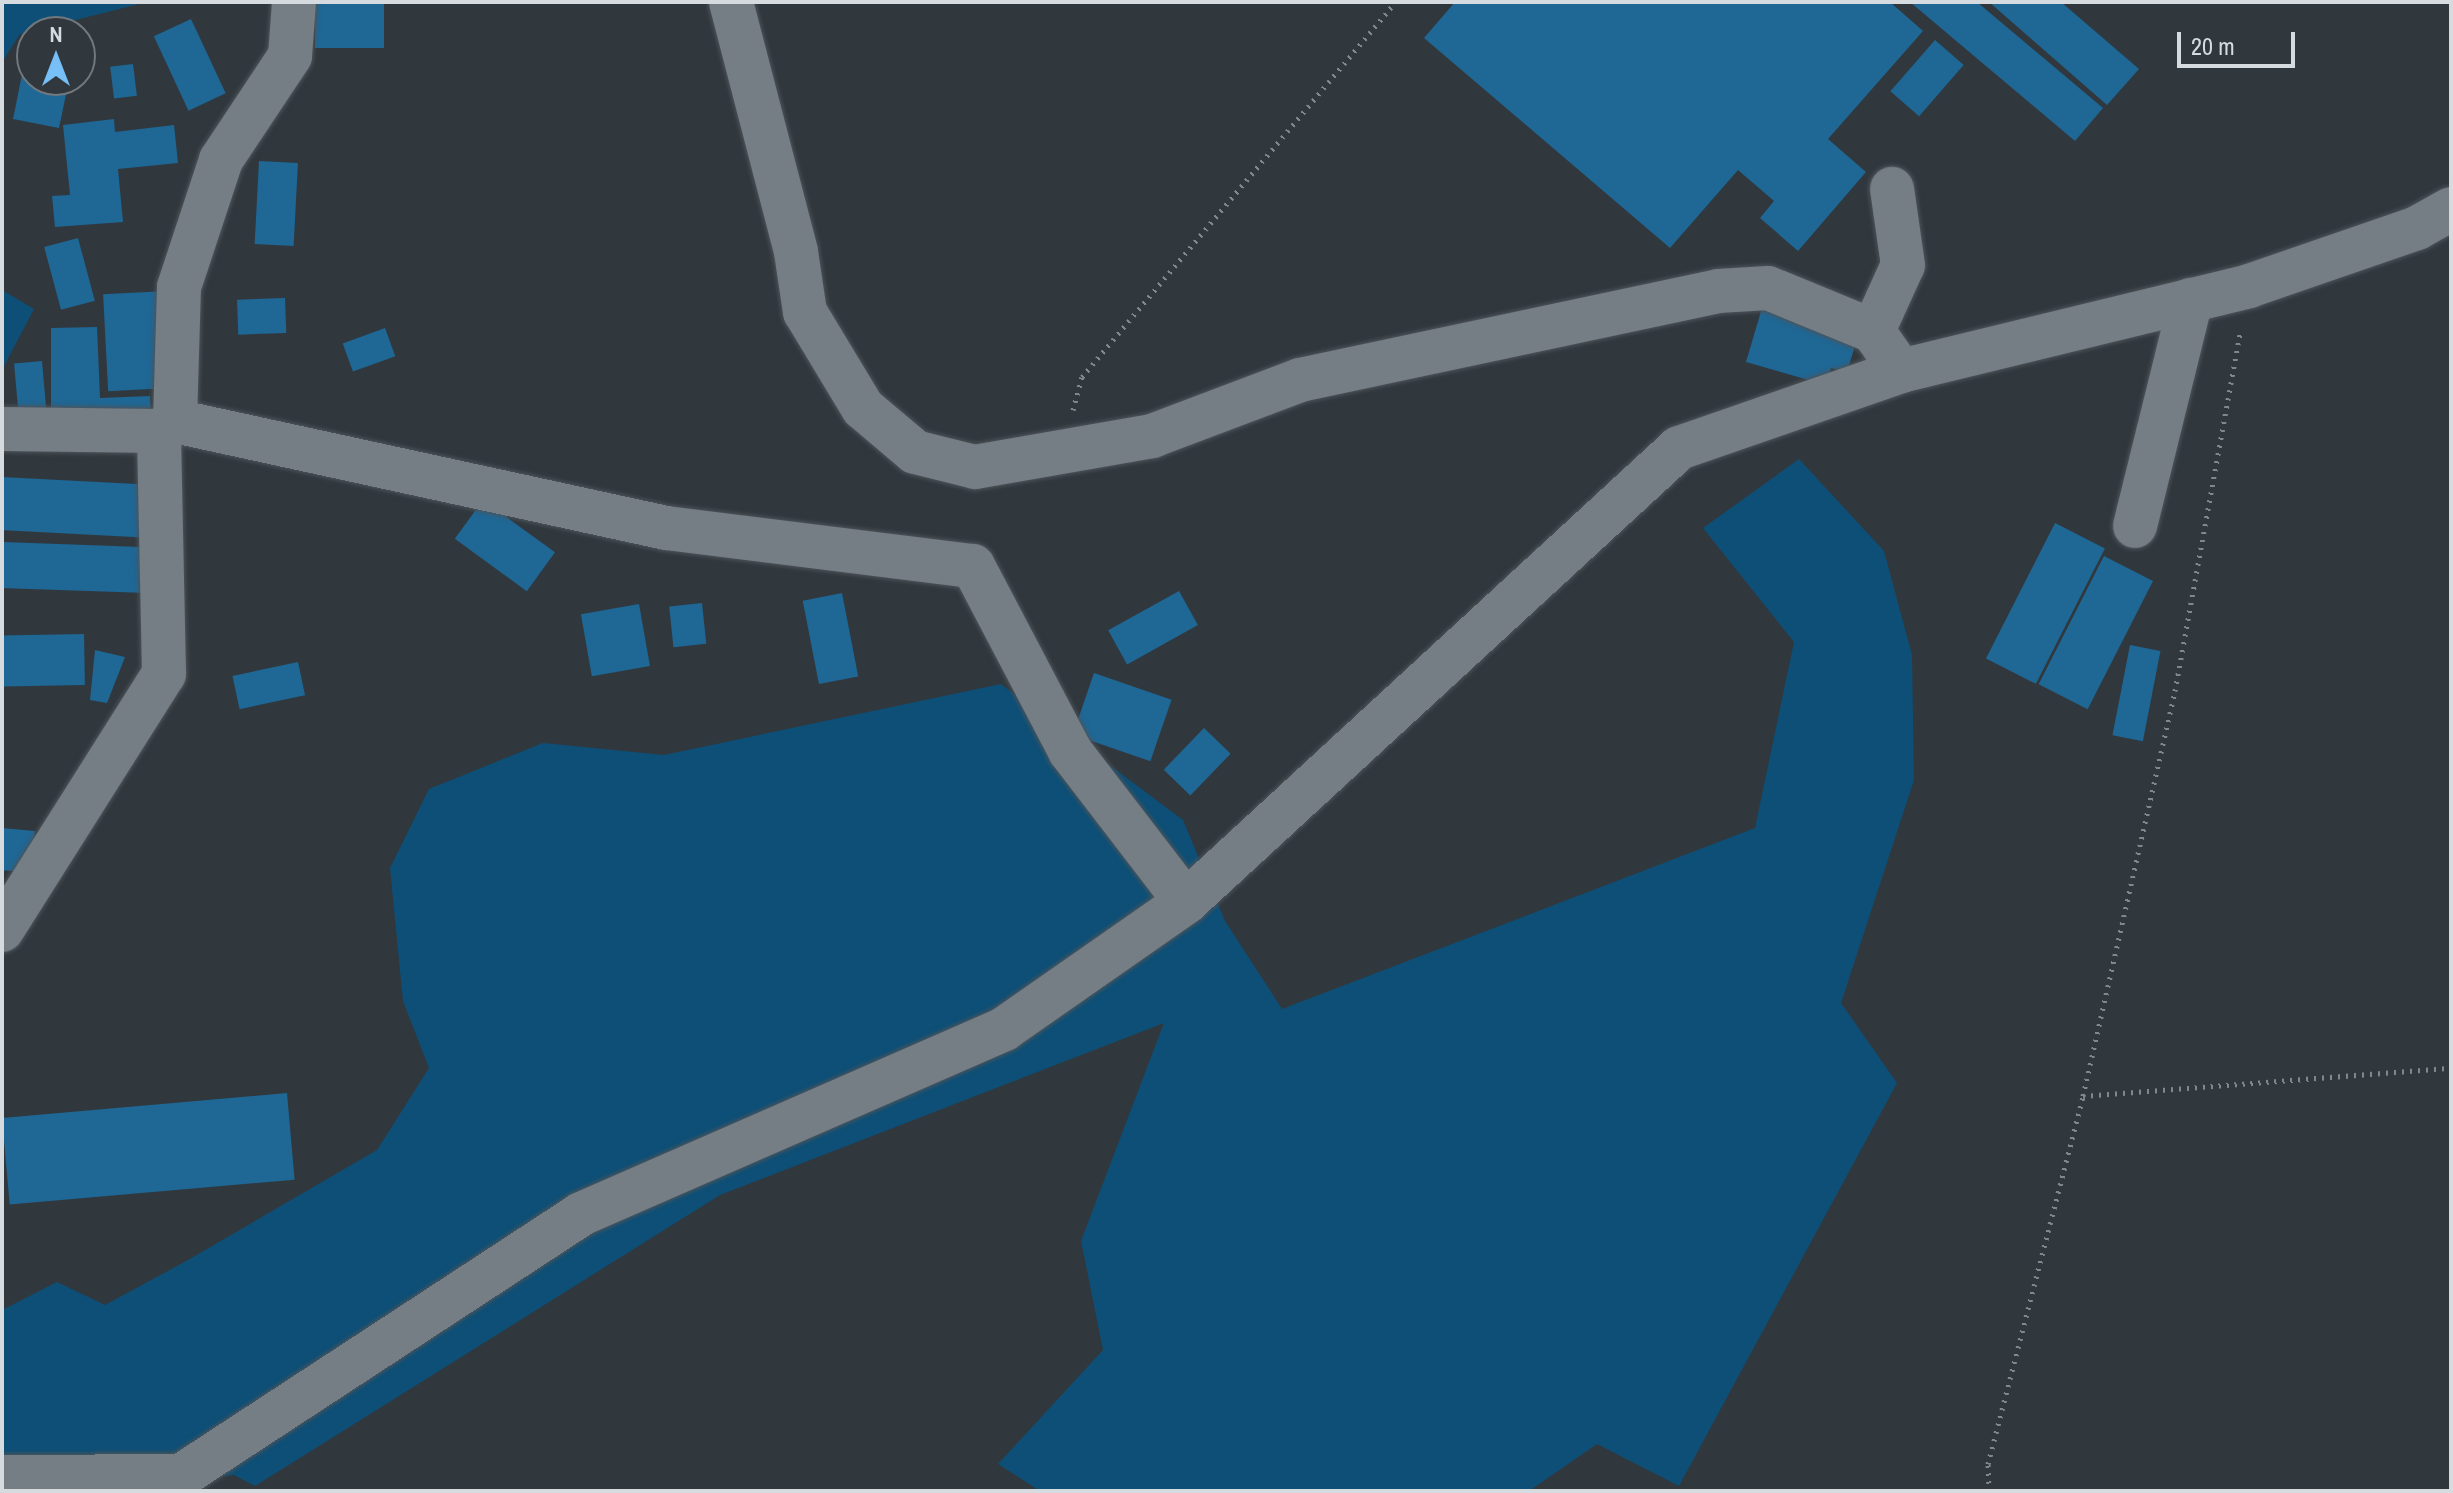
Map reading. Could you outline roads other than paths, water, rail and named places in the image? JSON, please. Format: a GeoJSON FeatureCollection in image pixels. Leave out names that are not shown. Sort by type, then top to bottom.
{"type":"FeatureCollection","features":[{"type":"Feature","properties":{"kind":"street"},"geometry":{"type":"LineString","coordinates":[[2,930],[164,674],[167,426],[179,287],[221,160],[290,56],[294,2]]}},
{"type":"Feature","properties":{"kind":"street"},"geometry":{"type":"LineString","coordinates":[[731,2],[796,252],[805,312],[863,408],[915,452],[975,467],[1061,449],[1152,436],[1300,380],[1718,291],[1768,288],[1873,331],[1901,371]]}},
{"type":"Feature","properties":{"kind":"street"},"geometry":{"type":"LineString","coordinates":[[1873,331],[1903,265],[1892,189]]}},
{"type":"Feature","properties":{"kind":"street"},"geometry":{"type":"LineString","coordinates":[[2,1477],[181,1476],[581,1214],[1004,1029],[1186,902],[1679,448],[1901,371],[2249,286],[2417,228],[2451,209]]}},
{"type":"Feature","properties":{"kind":"street"},"geometry":{"type":"LineString","coordinates":[[2135,526],[2191,300]]}},
{"type":"Feature","properties":{"kind":"street"},"geometry":{"type":"LineString","coordinates":[[2,429],[167,426],[666,528],[973,566],[1070,751],[1186,902]]}}]}
